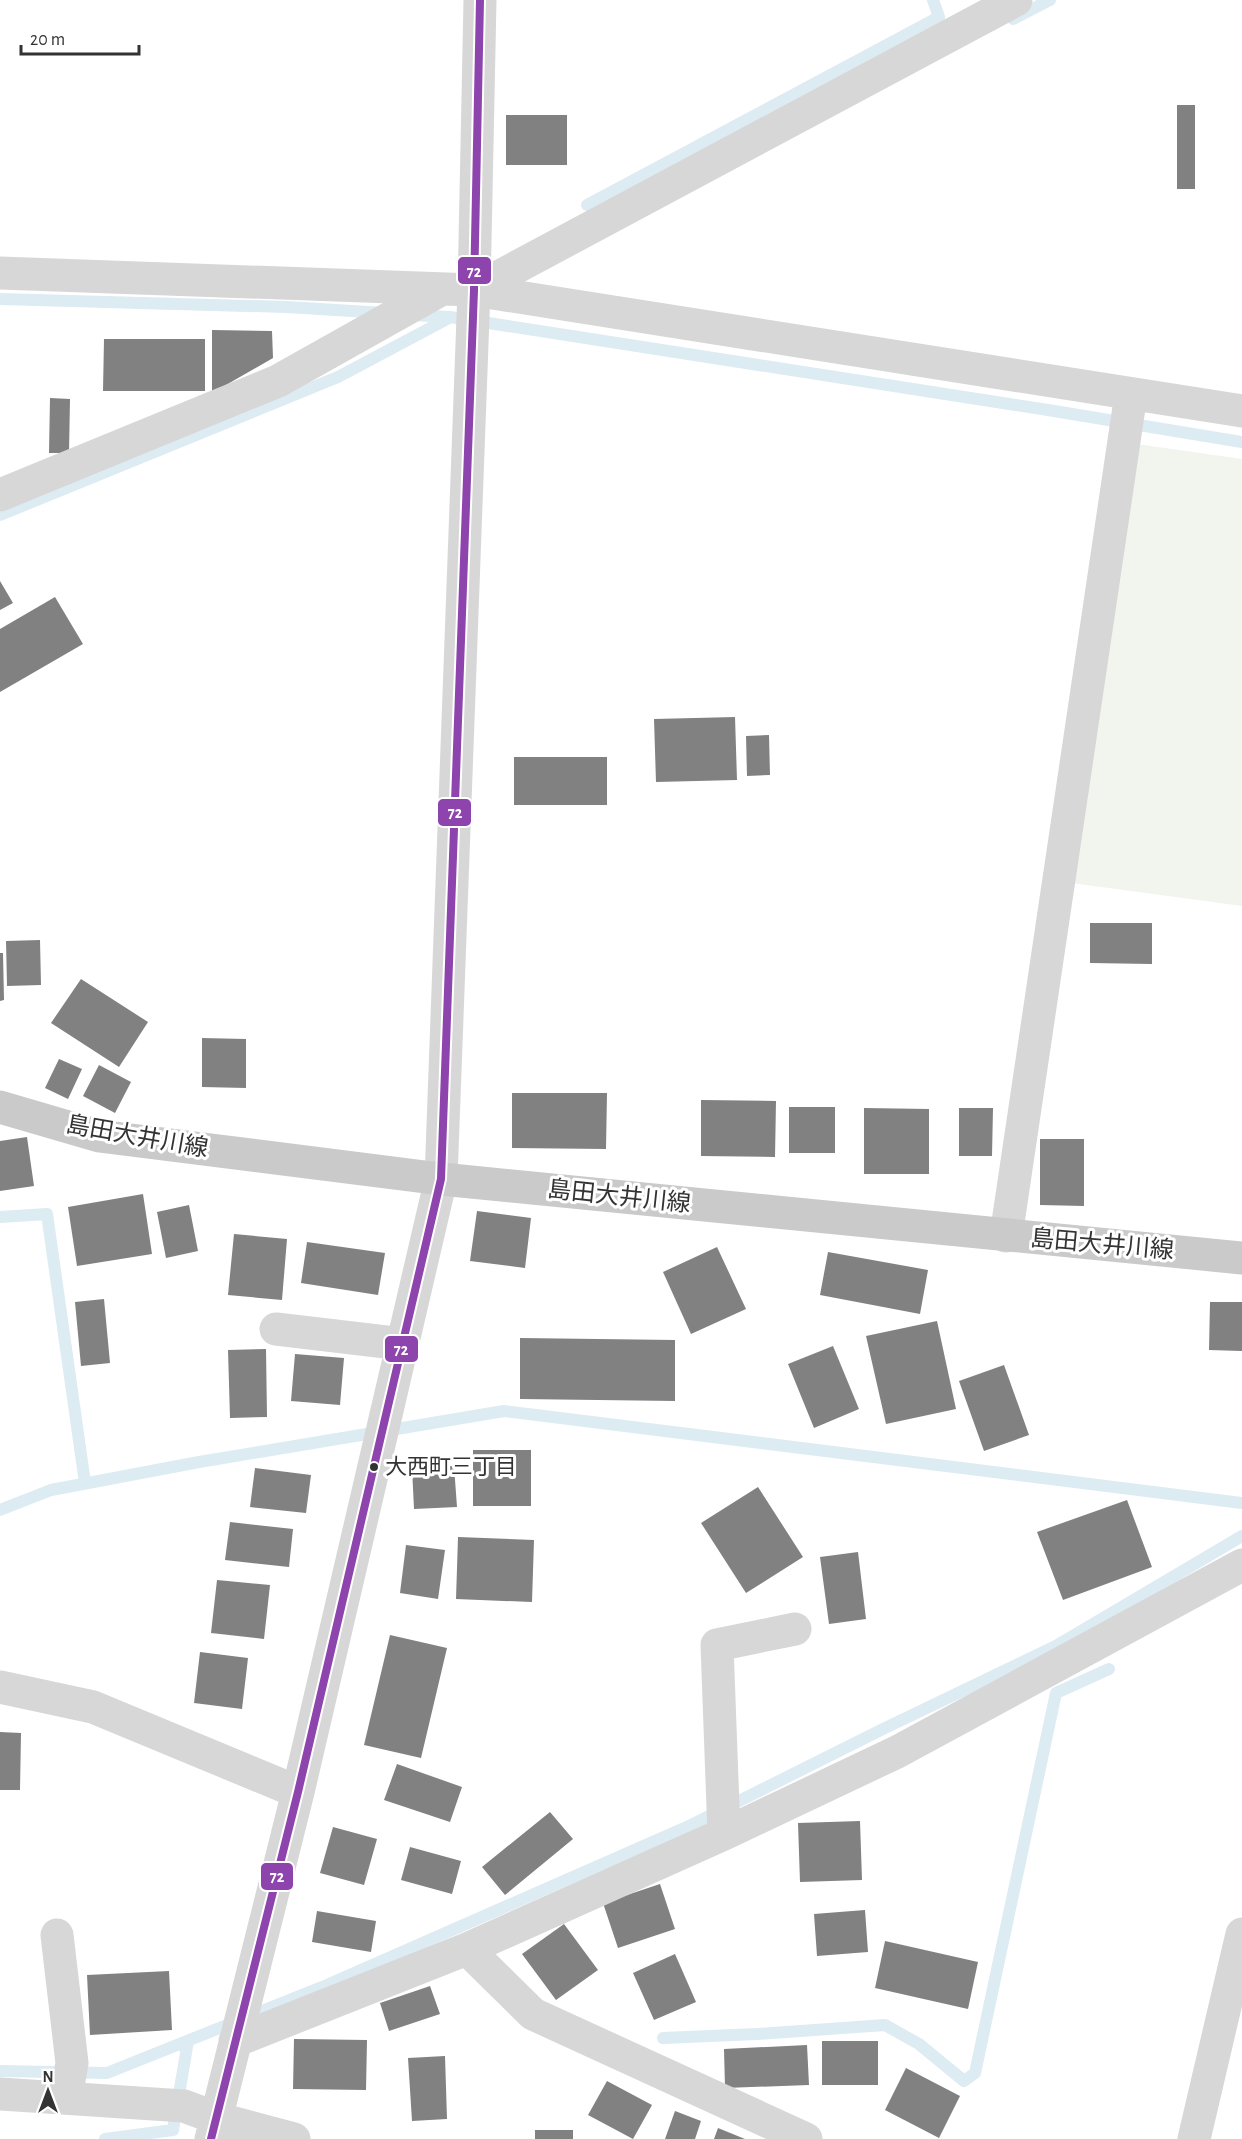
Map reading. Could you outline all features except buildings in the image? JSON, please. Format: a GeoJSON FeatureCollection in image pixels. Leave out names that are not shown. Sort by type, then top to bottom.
{"type":"FeatureCollection","features":[{"type":"Feature","properties":{"kind":"main road","name":"島田大井川線"},"geometry":{"type":"LineString","coordinates":[[0,1107],[99,1136],[441,1179],[1242,1258]]}},
{"type":"Feature","properties":{"kind":"street"},"geometry":{"type":"LineString","coordinates":[[213,2128],[298,1792],[441,1179],[474,290],[480,0]]}},
{"type":"Feature","properties":{"kind":"street"},"geometry":{"type":"LineString","coordinates":[[474,290],[1016,0]]}},
{"type":"Feature","properties":{"kind":"street"},"geometry":{"type":"LineString","coordinates":[[0,273],[474,290],[1242,411]]}},
{"type":"Feature","properties":{"kind":"street"},"geometry":{"type":"LineString","coordinates":[[0,495],[278,381],[442,289]]}},
{"type":"Feature","properties":{"kind":"street"},"geometry":{"type":"LineString","coordinates":[[1006,1236],[1131,394]]}},
{"type":"Feature","properties":{"kind":"street"},"geometry":{"type":"LineString","coordinates":[[276,1329],[403,1344]]}},
{"type":"Feature","properties":{"kind":"street"},"geometry":{"type":"LineString","coordinates":[[235,2041],[467,1949],[724,1834],[897,1752],[1242,1564]]}},
{"type":"Feature","properties":{"kind":"street"},"geometry":{"type":"LineString","coordinates":[[724,1834],[717,1645],[795,1629]]}},
{"type":"Feature","properties":{"kind":"street"},"geometry":{"type":"LineString","coordinates":[[0,1687],[93,1707],[298,1792]]}},
{"type":"Feature","properties":{"kind":"street"},"geometry":{"type":"LineString","coordinates":[[1194,2139],[1242,1934]]}},
{"type":"Feature","properties":{"kind":"street"},"geometry":{"type":"LineString","coordinates":[[57,1935],[72,2063],[66,2098]]}},
{"type":"Feature","properties":{"kind":"street"},"geometry":{"type":"LineString","coordinates":[[467,1949],[533,2014],[806,2139]]}},
{"type":"Feature","properties":{"kind":"street"},"geometry":{"type":"LineString","coordinates":[[0,2094],[184,2106],[213,2128],[294,2139]]}},
{"type":"Feature","properties":{"kind":"shaded area"},"geometry":{"type":"Polygon","coordinates":[[[1137,444],[1242,459],[1242,906],[1072,883],[1137,444]]]}},
{"type":"Feature","properties":{"kind":"waterway"},"geometry":{"type":"LineString","coordinates":[[587,205],[939,17],[933,0]]}},
{"type":"Feature","properties":{"kind":"waterway"},"geometry":{"type":"LineString","coordinates":[[1013,19],[1050,0]]}},
{"type":"Feature","properties":{"kind":"waterway"},"geometry":{"type":"LineString","coordinates":[[0,299],[287,307],[384,313]]}},
{"type":"Feature","properties":{"kind":"waterway"},"geometry":{"type":"LineString","coordinates":[[413,315],[450,317],[1242,442]]}},
{"type":"Feature","properties":{"kind":"waterway"},"geometry":{"type":"LineString","coordinates":[[0,515],[338,377],[449,318]]}},
{"type":"Feature","properties":{"kind":"waterway"},"geometry":{"type":"LineString","coordinates":[[0,1217],[47,1214],[85,1483]]}},
{"type":"Feature","properties":{"kind":"waterway"},"geometry":{"type":"LineString","coordinates":[[0,1510],[51,1490],[199,1462],[504,1411],[1242,1503]]}},
{"type":"Feature","properties":{"kind":"waterway"},"geometry":{"type":"LineString","coordinates":[[0,2071],[107,2073],[327,1985],[689,1826],[1056,1646],[1242,1536]]}},
{"type":"Feature","properties":{"kind":"waterway"},"geometry":{"type":"LineString","coordinates":[[663,2038],[885,2025],[919,2044],[964,2081],[975,2073],[1056,1693],[1109,1669]]}},
{"type":"Feature","properties":{"kind":"waterway"},"geometry":{"type":"LineString","coordinates":[[105,2139],[173,2130],[188,2041]]}},
{"type":"Feature","properties":{"kind":"transit line","name":"72"},"geometry":{"type":"LineString","coordinates":[[211,2139],[298,1792],[441,1179],[474,290],[480,0]]}},
{"type":"Feature","properties":{"kind":"place","name":"大西町三丁目"},"geometry":{"type":"Point","coordinates":[374,1467]}}]}
